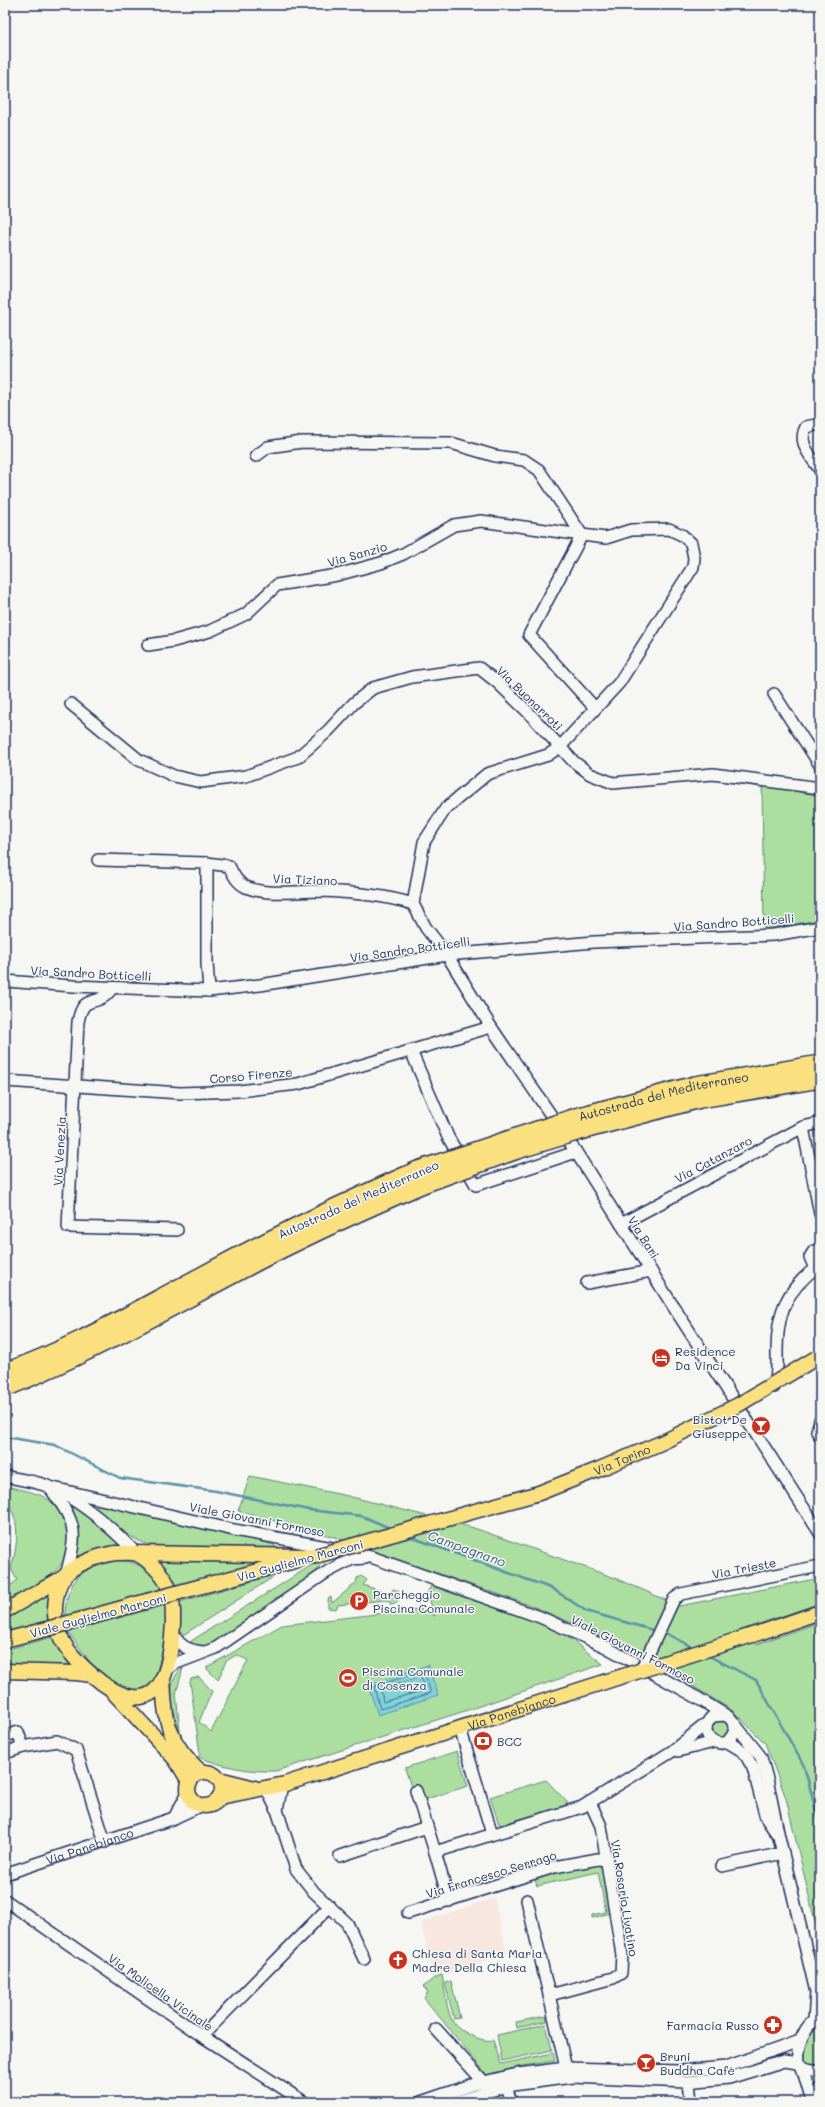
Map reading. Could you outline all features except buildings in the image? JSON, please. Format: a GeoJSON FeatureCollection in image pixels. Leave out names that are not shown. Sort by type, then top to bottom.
{"type":"FeatureCollection","features":[{"type":"Feature","properties":{"kind":"highway","name":"Autostrada del Mediterraneo"},"geometry":{"type":"LineString","coordinates":[[5,1372],[33,1362],[109,1325],[261,1243],[331,1209],[420,1178],[517,1150],[578,1124],[695,1085],[820,1064]]}},
{"type":"Feature","properties":{"kind":"highway","name":"Autostrada del Mediterraneo"},"geometry":{"type":"LineString","coordinates":[[578,1124],[700,1099],[820,1079]]}},
{"type":"Feature","properties":{"kind":"highway","name":"Autostrada del Mediterraneo"},"geometry":{"type":"LineString","coordinates":[[5,1388],[57,1367],[267,1257],[346,1218],[420,1178]]}},
{"type":"Feature","properties":{"kind":"main road","name":"Via Torino"},"geometry":{"type":"LineString","coordinates":[[410,1530],[539,1493],[597,1470],[662,1442],[738,1405],[818,1357]]}},
{"type":"Feature","properties":{"kind":"main road","name":"Via Guglielmo Marconi"},"geometry":{"type":"LineString","coordinates":[[191,1589],[410,1530]]}},
{"type":"Feature","properties":{"kind":"main road"},"geometry":{"type":"LineString","coordinates":[[5,1611],[91,1559],[102,1555],[136,1553],[316,1556]]}},
{"type":"Feature","properties":{"kind":"main road"},"geometry":{"type":"LineString","coordinates":[[65,1576],[55,1606],[57,1627],[66,1646],[92,1675],[108,1687],[176,1760],[189,1787],[193,1800],[202,1805],[212,1804],[220,1797],[222,1788],[219,1779],[211,1773],[201,1772],[185,1758],[172,1736],[164,1704],[164,1673],[172,1633],[173,1603],[168,1586],[159,1572],[136,1553]]}},
{"type":"Feature","properties":{"kind":"main road","name":"Viale Guglielmo Marconi"},"geometry":{"type":"LineString","coordinates":[[5,1640],[191,1589]]}},
{"type":"Feature","properties":{"kind":"main road","name":"Via Panebianco"},"geometry":{"type":"LineString","coordinates":[[220,1797],[282,1785],[762,1632],[820,1612]]}},
{"type":"Feature","properties":{"kind":"main road"},"geometry":{"type":"LineString","coordinates":[[5,1671],[76,1673],[92,1675]]}},
{"type":"Feature","properties":{"kind":"main road"},"geometry":{"type":"LineString","coordinates":[[108,1687],[127,1696],[140,1697],[154,1691],[164,1673]]}},
{"type":"Feature","properties":{"kind":"main road"},"geometry":{"type":"LineString","coordinates":[[189,1787],[196,1775],[201,1772]]}},
{"type":"Feature","properties":{"kind":"main road","name":"Via Panebianco"},"geometry":{"type":"LineString","coordinates":[[219,1779],[264,1789]]}},
{"type":"Feature","properties":{"kind":"street"},"geometry":{"type":"LineString","coordinates":[[820,424],[806,426],[802,434],[804,446],[820,470]]}},
{"type":"Feature","properties":{"kind":"street"},"geometry":{"type":"LineString","coordinates":[[256,456],[268,447],[302,442],[451,443],[495,456],[524,460],[539,470],[582,535],[529,635],[595,708]]}},
{"type":"Feature","properties":{"kind":"street","name":"Via Sanzio"},"geometry":{"type":"LineString","coordinates":[[148,645],[174,641],[210,631],[246,614],[277,585],[337,575],[381,563],[403,554],[454,526],[481,521],[606,538],[631,530],[669,529],[682,535],[692,544],[694,558],[693,567],[672,597],[643,647],[619,683],[560,747],[548,755],[487,774],[446,808],[424,842],[413,904]]}},
{"type":"Feature","properties":{"kind":"street","name":"Via Buonarroti"},"geometry":{"type":"LineString","coordinates":[[72,704],[139,760],[174,776],[201,782],[246,776],[298,757],[328,731],[354,703],[373,688],[412,677],[479,668],[498,683],[573,761],[590,774],[613,784],[713,774],[820,788]]}},
{"type":"Feature","properties":{"kind":"street"},"geometry":{"type":"LineString","coordinates":[[774,694],[820,765]]}},
{"type":"Feature","properties":{"kind":"street","name":"Via Tiziano"},"geometry":{"type":"LineString","coordinates":[[98,860],[207,863],[229,866],[239,883],[246,887],[262,891],[321,891],[381,897],[413,904]]}},
{"type":"Feature","properties":{"kind":"street"},"geometry":{"type":"LineString","coordinates":[[207,863],[206,963],[209,991]]}},
{"type":"Feature","properties":{"kind":"street"},"geometry":{"type":"LineString","coordinates":[[413,904],[426,928],[447,955]]}},
{"type":"Feature","properties":{"kind":"street","name":"Via Sandro Botticelli"},"geometry":{"type":"LineString","coordinates":[[5,981],[112,988],[209,991],[260,985],[447,955],[594,942],[774,936],[820,928]]}},
{"type":"Feature","properties":{"kind":"street","name":"Via Bari"},"geometry":{"type":"LineString","coordinates":[[447,955],[491,1027],[576,1152],[651,1272],[820,1533]]}},
{"type":"Feature","properties":{"kind":"street","name":"Via Venezia"},"geometry":{"type":"LineString","coordinates":[[112,988],[102,1000],[85,1003],[81,1008],[78,1022],[68,1227],[177,1230]]}},
{"type":"Feature","properties":{"kind":"street","name":"Corso Firenze"},"geometry":{"type":"LineString","coordinates":[[5,1081],[180,1093],[239,1091],[298,1084],[491,1027]]}},
{"type":"Feature","properties":{"kind":"street"},"geometry":{"type":"LineString","coordinates":[[411,1051],[448,1136],[476,1185],[576,1152]]}},
{"type":"Feature","properties":{"kind":"street","name":"Via Catanzaro"},"geometry":{"type":"LineString","coordinates":[[621,1224],[803,1127],[820,1123]]}},
{"type":"Feature","properties":{"kind":"street"},"geometry":{"type":"LineString","coordinates":[[803,1127],[820,1214]]}},
{"type":"Feature","properties":{"kind":"street"},"geometry":{"type":"LineString","coordinates":[[742,1414],[774,1389],[777,1377],[778,1322],[793,1288],[819,1266],[811,1262],[810,1257],[814,1250],[820,1250]]}},
{"type":"Feature","properties":{"kind":"street"},"geometry":{"type":"LineString","coordinates":[[587,1283],[651,1272]]}},
{"type":"Feature","properties":{"kind":"street"},"geometry":{"type":"LineString","coordinates":[[820,1420],[817,1431],[820,1436]]}},
{"type":"Feature","properties":{"kind":"street"},"geometry":{"type":"LineString","coordinates":[[5,1476],[49,1487],[76,1501],[124,1541],[136,1553]]}},
{"type":"Feature","properties":{"kind":"street"},"geometry":{"type":"LineString","coordinates":[[49,1487],[70,1516],[75,1531],[74,1544],[65,1576]]}},
{"type":"Feature","properties":{"kind":"street","name":"Viale Giovanni Formoso"},"geometry":{"type":"LineString","coordinates":[[49,1487],[234,1530],[349,1551],[374,1558],[540,1617],[606,1647],[696,1696],[730,1719]]}},
{"type":"Feature","properties":{"kind":"street"},"geometry":{"type":"LineString","coordinates":[[327,1572],[349,1551]]}},
{"type":"Feature","properties":{"kind":"street"},"geometry":{"type":"LineString","coordinates":[[164,1673],[174,1664],[216,1648],[327,1572],[352,1559],[374,1558]]}},
{"type":"Feature","properties":{"kind":"street","name":"Via Trieste"},"geometry":{"type":"LineString","coordinates":[[641,1670],[677,1597],[820,1566]]}},
{"type":"Feature","properties":{"kind":"street"},"geometry":{"type":"LineString","coordinates":[[172,1633],[187,1650],[206,1652]]}},
{"type":"Feature","properties":{"kind":"street"},"geometry":{"type":"LineString","coordinates":[[696,1696],[704,1710],[707,1723],[707,1736],[718,1744],[728,1742],[744,1752],[753,1768],[766,1818],[779,1837]]}},
{"type":"Feature","properties":{"kind":"street"},"geometry":{"type":"LineString","coordinates":[[435,1852],[582,1807],[671,1752],[707,1723],[713,1716],[730,1719],[760,1757],[776,1815],[779,1837],[818,1995],[817,2019],[800,2041],[797,2054],[812,2102]]}},
{"type":"Feature","properties":{"kind":"street"},"geometry":{"type":"LineString","coordinates":[[728,1742],[735,1731],[730,1719]]}},
{"type":"Feature","properties":{"kind":"street"},"geometry":{"type":"LineString","coordinates":[[460,1728],[492,1834]]}},
{"type":"Feature","properties":{"kind":"street"},"geometry":{"type":"LineString","coordinates":[[5,1736],[18,1732],[23,1747]]}},
{"type":"Feature","properties":{"kind":"street"},"geometry":{"type":"LineString","coordinates":[[5,1753],[23,1747],[57,1741],[76,1750],[105,1842]]}},
{"type":"Feature","properties":{"kind":"street"},"geometry":{"type":"LineString","coordinates":[[671,1752],[714,1742]]}},
{"type":"Feature","properties":{"kind":"street"},"geometry":{"type":"LineString","coordinates":[[277,1810],[282,1785]]}},
{"type":"Feature","properties":{"kind":"street"},"geometry":{"type":"LineString","coordinates":[[174,1818],[189,1787]]}},
{"type":"Feature","properties":{"kind":"street"},"geometry":{"type":"LineString","coordinates":[[264,1789],[277,1810],[296,1869],[314,1892],[347,1923],[364,1959]]}},
{"type":"Feature","properties":{"kind":"street"},"geometry":{"type":"LineString","coordinates":[[416,1791],[449,1901]]}},
{"type":"Feature","properties":{"kind":"street","name":"Via Rosario Livatino"},"geometry":{"type":"LineString","coordinates":[[550,1994],[613,1978],[621,1973],[622,1955],[601,1826],[590,1802]]}},
{"type":"Feature","properties":{"kind":"street","name":"Via Panebianco"},"geometry":{"type":"LineString","coordinates":[[5,1874],[174,1818],[202,1805]]}},
{"type":"Feature","properties":{"kind":"street"},"geometry":{"type":"LineString","coordinates":[[340,1856],[427,1827]]}},
{"type":"Feature","properties":{"kind":"street"},"geometry":{"type":"LineString","coordinates":[[722,1866],[783,1853]]}},
{"type":"Feature","properties":{"kind":"street","name":"Via Francesco Serrago"},"geometry":{"type":"LineString","coordinates":[[408,1913],[554,1867],[598,1859],[607,1860]]}},
{"type":"Feature","properties":{"kind":"street","name":"Via Molicella Vicinale"},"geometry":{"type":"LineString","coordinates":[[5,1900],[202,2036],[304,2102]]}},
{"type":"Feature","properties":{"kind":"street"},"geometry":{"type":"LineString","coordinates":[[528,1900],[566,2068]]}},
{"type":"Feature","properties":{"kind":"street"},"geometry":{"type":"LineString","coordinates":[[202,2036],[330,1906]]}},
{"type":"Feature","properties":{"kind":"street"},"geometry":{"type":"LineString","coordinates":[[436,2030],[484,2082]]}},
{"type":"Feature","properties":{"kind":"street"},"geometry":{"type":"LineString","coordinates":[[421,2102],[484,2082],[518,2074],[566,2068],[679,2071],[726,2067],[800,2041]]}},
{"type":"Feature","properties":{"kind":"street"},"geometry":{"type":"LineString","coordinates":[[455,2102],[506,2086],[572,2077],[689,2082],[729,2078],[784,2061],[800,2065],[806,2069],[820,2070]]}},
{"type":"Feature","properties":{"kind":"street"},"geometry":{"type":"LineString","coordinates":[[689,2082],[691,2102]]}},
{"type":"Feature","properties":{"kind":"street"},"geometry":{"type":"LineString","coordinates":[[506,2086],[511,2102]]}},
{"type":"Feature","properties":{"kind":"street"},"geometry":{"type":"LineString","coordinates":[[816,2102],[820,2088]]}},
{"type":"Feature","properties":{"kind":"shaded area"},"geometry":{"type":"Polygon","coordinates":[[[494,1898],[507,1954],[434,1978],[421,1922],[494,1898]]]}},
{"type":"Feature","properties":{"kind":"green space"},"geometry":{"type":"Polygon","coordinates":[[[762,784],[820,796],[820,920],[764,929],[762,784]]]}},
{"type":"Feature","properties":{"kind":"green space"},"geometry":{"type":"Polygon","coordinates":[[[250,1476],[348,1496],[474,1528],[618,1579],[679,1606],[820,1578],[820,1603],[733,1633],[757,1644],[820,1622],[820,1943],[786,1798],[765,1743],[733,1711],[631,1648],[532,1606],[334,1537],[238,1511],[250,1476]]]}},
{"type":"Feature","properties":{"kind":"green space"},"geometry":{"type":"Polygon","coordinates":[[[5,1486],[35,1493],[52,1502],[63,1517],[68,1535],[68,1545],[66,1554],[57,1570],[36,1586],[5,1604],[5,1590],[17,1580],[11,1569],[16,1548],[17,1534],[13,1513],[6,1498],[5,1486]]]}},
{"type":"Feature","properties":{"kind":"green space"},"geometry":{"type":"Polygon","coordinates":[[[66,1502],[83,1512],[124,1547],[74,1562],[78,1547],[77,1523],[66,1502]]]}},
{"type":"Feature","properties":{"kind":"green space"},"geometry":{"type":"Polygon","coordinates":[[[86,1503],[107,1504],[275,1545],[274,1549],[161,1548],[130,1536],[112,1524],[86,1503]]]}},
{"type":"Feature","properties":{"kind":"green space"},"geometry":{"type":"Polygon","coordinates":[[[151,1557],[275,1559],[174,1586],[151,1557]]]}},
{"type":"Feature","properties":{"kind":"green space"},"geometry":{"type":"Polygon","coordinates":[[[115,1560],[131,1562],[144,1568],[163,1590],[65,1618],[68,1595],[77,1578],[93,1567],[115,1560]]]}},
{"type":"Feature","properties":{"kind":"green space"},"geometry":{"type":"Polygon","coordinates":[[[321,1563],[316,1574],[221,1639],[204,1646],[193,1645],[191,1641],[312,1565],[321,1563]]]}},
{"type":"Feature","properties":{"kind":"green space"},"geometry":{"type":"Polygon","coordinates":[[[278,1574],[183,1635],[179,1628],[180,1602],[278,1574]]]}},
{"type":"Feature","properties":{"kind":"green space"},"geometry":{"type":"Polygon","coordinates":[[[361,1576],[367,1580],[363,1585],[390,1594],[393,1589],[399,1591],[397,1596],[400,1597],[392,1604],[390,1604],[390,1601],[385,1600],[338,1605],[336,1609],[328,1608],[328,1599],[331,1597],[332,1603],[356,1583],[357,1578],[361,1576]]]}},
{"type":"Feature","properties":{"kind":"green space"},"geometry":{"type":"Polygon","coordinates":[[[55,1586],[52,1622],[5,1635],[5,1616],[55,1586]]]}},
{"type":"Feature","properties":{"kind":"green space","name":"Piscina Comunale di Cosenza"},"geometry":{"type":"Polygon","coordinates":[[[431,1586],[545,1625],[565,1635],[603,1664],[468,1710],[276,1771],[256,1771],[237,1768],[218,1764],[198,1757],[200,1754],[190,1681],[191,1679],[199,1677],[212,1691],[199,1722],[211,1732],[248,1660],[236,1655],[226,1661],[218,1680],[207,1669],[207,1667],[282,1625],[420,1609],[435,1616],[427,1593],[431,1586]]]}},
{"type":"Feature","properties":{"kind":"green space"},"geometry":{"type":"Polygon","coordinates":[[[170,1604],[170,1614],[159,1678],[145,1690],[130,1691],[110,1682],[90,1662],[68,1632],[170,1604]]]}},
{"type":"Feature","properties":{"kind":"green space"},"geometry":{"type":"Polygon","coordinates":[[[56,1636],[77,1665],[5,1666],[5,1650],[56,1636]]]}},
{"type":"Feature","properties":{"kind":"green space"},"geometry":{"type":"Polygon","coordinates":[[[183,1668],[176,1694],[180,1731],[173,1707],[172,1689],[173,1681],[183,1668]]]}},
{"type":"Feature","properties":{"kind":"green space"},"geometry":{"type":"Polygon","coordinates":[[[720,1721],[727,1726],[728,1729],[723,1736],[720,1737],[713,1732],[712,1729],[717,1722],[720,1721]]]}},
{"type":"Feature","properties":{"kind":"green space"},"geometry":{"type":"Polygon","coordinates":[[[457,1751],[468,1786],[423,1800],[419,1785],[411,1787],[405,1768],[457,1751]]]}},
{"type":"Feature","properties":{"kind":"green space"},"geometry":{"type":"Polygon","coordinates":[[[546,1780],[567,1802],[567,1807],[504,1825],[499,1824],[490,1797],[546,1780]]]}},
{"type":"Feature","properties":{"kind":"green space"},"geometry":{"type":"Polygon","coordinates":[[[598,1865],[605,1868],[611,1913],[592,1918],[592,1915],[606,1912],[598,1872],[537,1886],[535,1879],[575,1866],[598,1865]]]}},
{"type":"Feature","properties":{"kind":"green space"},"geometry":{"type":"Polygon","coordinates":[[[442,1975],[448,2008],[454,2023],[469,2035],[482,2040],[493,2040],[501,2064],[553,2053],[555,2061],[522,2066],[487,2075],[424,1998],[428,1992],[423,1987],[434,1978],[442,1975]]]}},
{"type":"Feature","properties":{"kind":"green space"},"geometry":{"type":"Polygon","coordinates":[[[451,1981],[460,2018],[454,2019],[445,1983],[451,1981]]]}},
{"type":"Feature","properties":{"kind":"green space"},"geometry":{"type":"Polygon","coordinates":[[[546,2016],[547,2021],[517,2028],[516,2022],[546,2016]]]}},
{"type":"Feature","properties":{"kind":"green space"},"geometry":{"type":"Polygon","coordinates":[[[820,2019],[820,2068],[803,2065],[802,2042],[820,2019]]]}},
{"type":"Feature","properties":{"kind":"green space"},"geometry":{"type":"Polygon","coordinates":[[[546,2024],[552,2050],[502,2061],[497,2035],[546,2024]]]}},
{"type":"Feature","properties":{"kind":"water"},"geometry":{"type":"Polygon","coordinates":[[[428,1665],[438,1695],[378,1715],[368,1685],[428,1665]]]}},
{"type":"Feature","properties":{"kind":"waterway","name":"Campagnano"},"geometry":{"type":"LineString","coordinates":[[5,1437],[55,1445],[120,1478],[216,1491],[309,1510],[362,1516],[392,1529]]}},
{"type":"Feature","properties":{"kind":"waterway","name":"Campagnano"},"geometry":{"type":"LineString","coordinates":[[408,1536],[553,1589],[586,1611],[656,1631]]}},
{"type":"Feature","properties":{"kind":"waterway","name":"Campagnano"},"geometry":{"type":"LineString","coordinates":[[663,1632],[694,1648]]}},
{"type":"Feature","properties":{"kind":"waterway","name":"Campagnano"},"geometry":{"type":"LineString","coordinates":[[707,1655],[756,1680],[804,1766],[820,1825]]}},
{"type":"Feature","properties":{"kind":"place","name":"Residence Da Vinci"},"geometry":{"type":"Point","coordinates":[661,1358]}},
{"type":"Feature","properties":{"kind":"place","name":"Bistot De Giuseppe"},"geometry":{"type":"Point","coordinates":[761,1426]}},
{"type":"Feature","properties":{"kind":"place","name":"Parcheggio Piscina Comunale"},"geometry":{"type":"Point","coordinates":[359,1601]}},
{"type":"Feature","properties":{"kind":"place","name":"Piscina Comunale di Cosenza"},"geometry":{"type":"Point","coordinates":[348,1678]}},
{"type":"Feature","properties":{"kind":"place","name":"BCC"},"geometry":{"type":"Point","coordinates":[483,1741]}},
{"type":"Feature","properties":{"kind":"place","name":"Chiesa di Santa Maria Madre Della Chiesa"},"geometry":{"type":"Point","coordinates":[398,1960]}},
{"type":"Feature","properties":{"kind":"place","name":"Farmacia Russo"},"geometry":{"type":"Point","coordinates":[773,2025]}},
{"type":"Feature","properties":{"kind":"place","name":"Bruni Buddha Cafè"},"geometry":{"type":"Point","coordinates":[646,2063]}}]}
